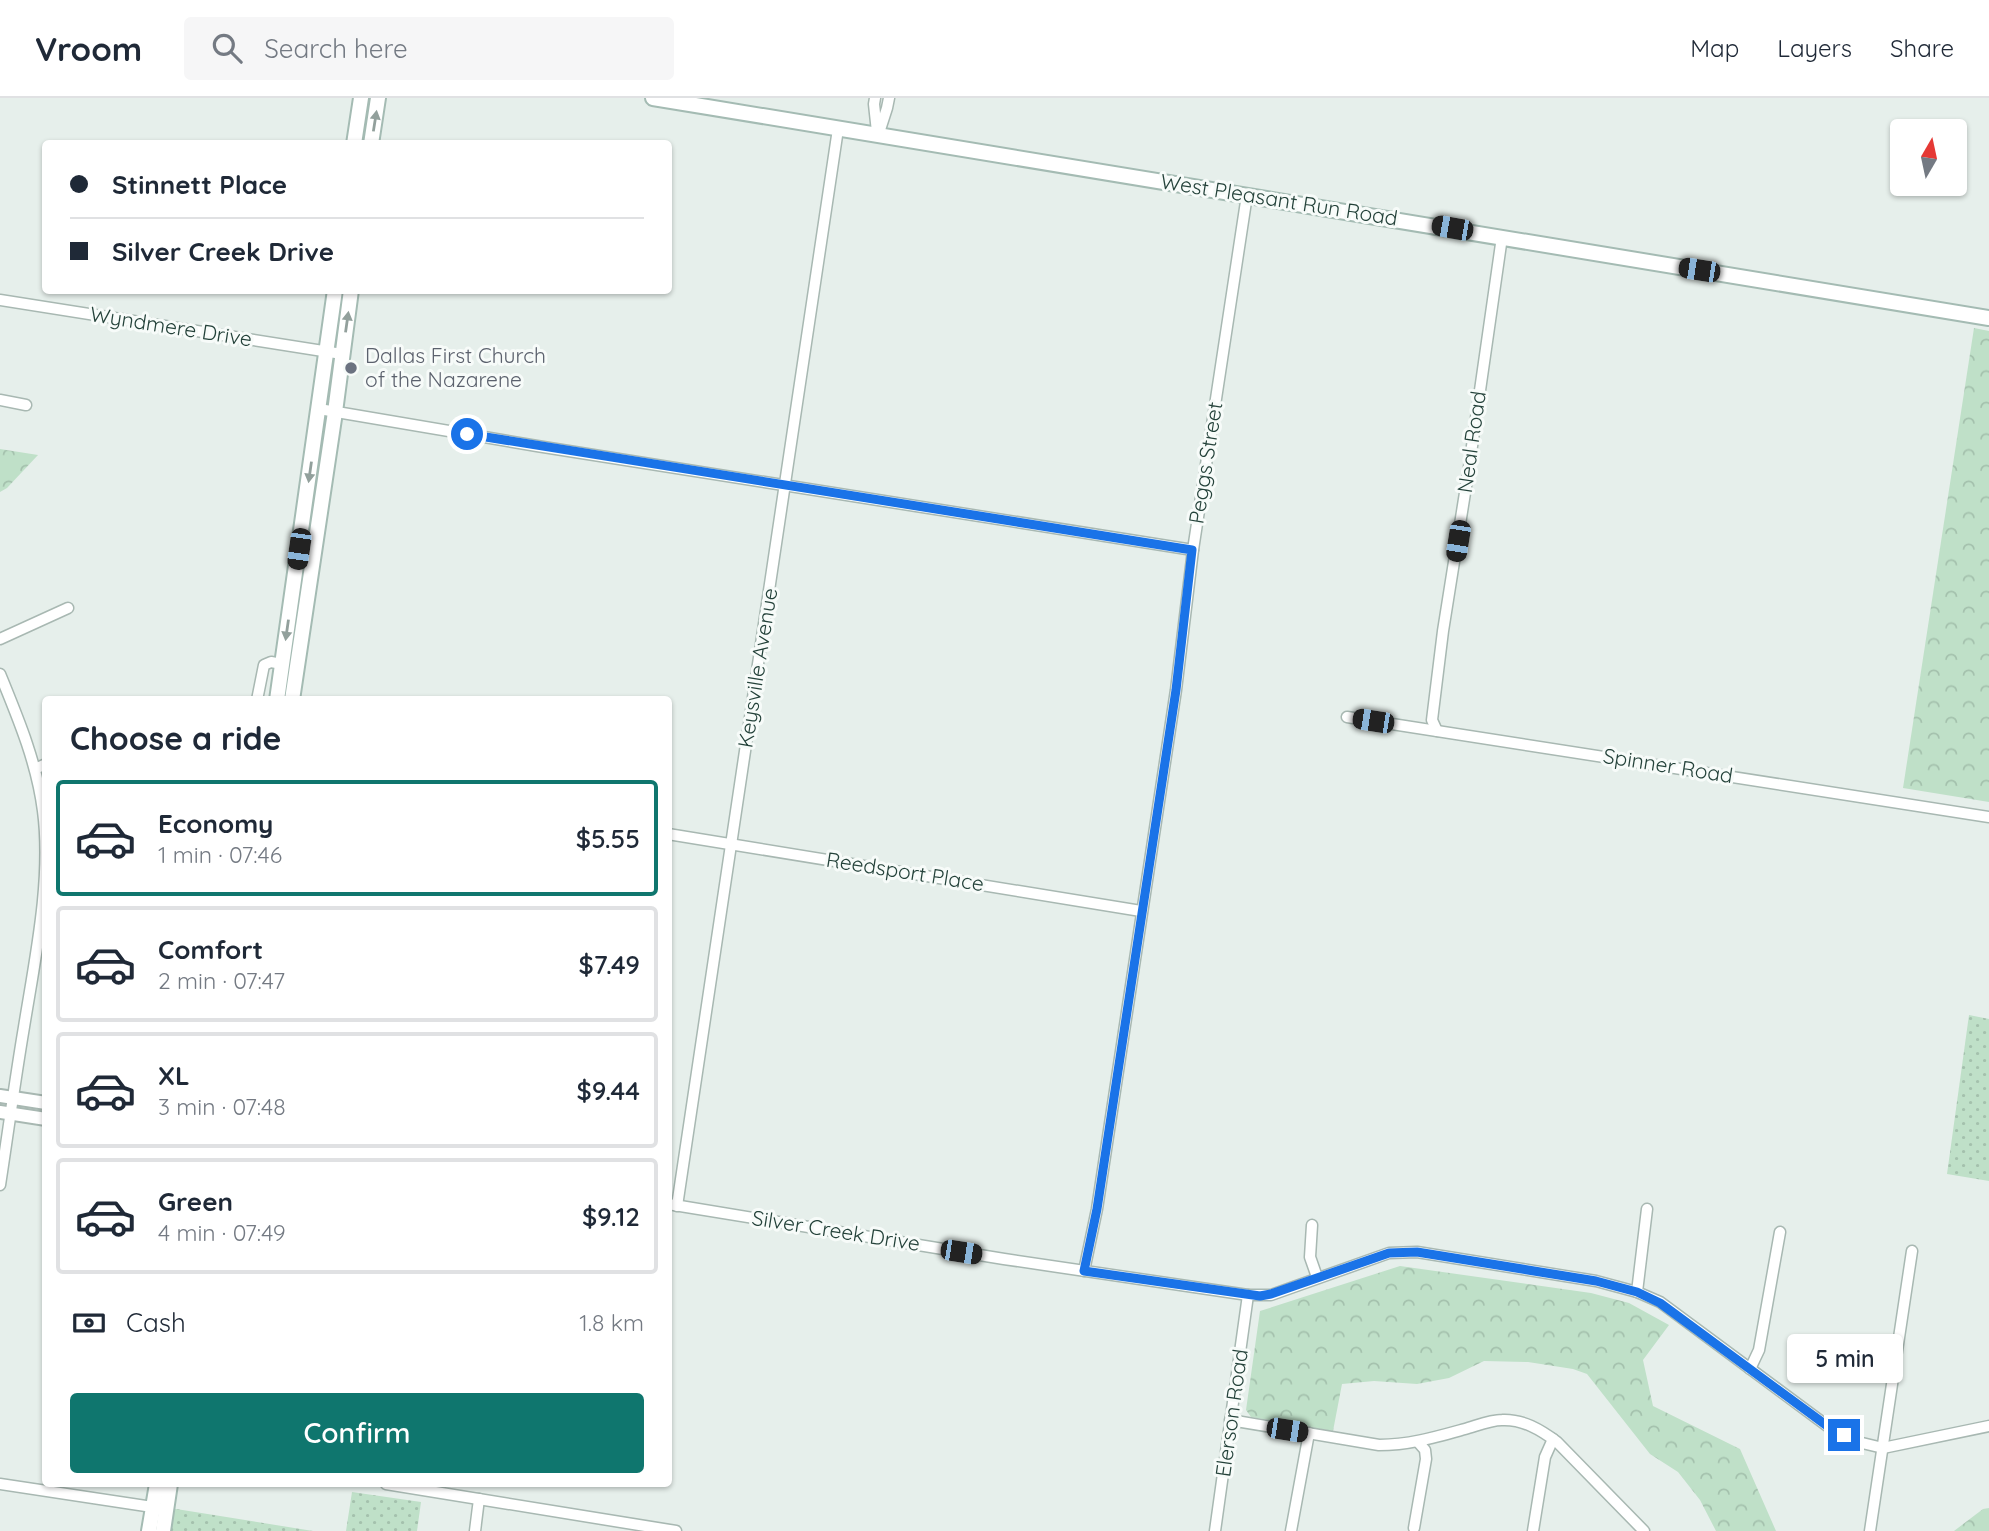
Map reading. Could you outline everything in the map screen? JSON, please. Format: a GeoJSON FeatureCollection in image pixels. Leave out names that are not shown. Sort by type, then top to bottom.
{"type":"FeatureCollection","features":[{"type":"Feature","properties":{"kind":"main road"},"geometry":{"type":"LineString","coordinates":[[355,140],[361,98]]}},
{"type":"Feature","properties":{"kind":"main road"},"geometry":{"type":"LineString","coordinates":[[373,140],[378,98]]}},
{"type":"Feature","properties":{"kind":"main road","name":"West Pleasant Run Road"},"geometry":{"type":"LineString","coordinates":[[653,98],[1989,318]]}},
{"type":"Feature","properties":{"kind":"main road"},"geometry":{"type":"LineString","coordinates":[[293,696],[335,411],[335,294]]}},
{"type":"Feature","properties":{"kind":"main road"},"geometry":{"type":"LineString","coordinates":[[278,696],[319,409],[350,294]]}},
{"type":"Feature","properties":{"kind":"main road"},"geometry":{"type":"LineString","coordinates":[[156,1487],[163,1531]]}},
{"type":"Feature","properties":{"kind":"main road"},"geometry":{"type":"LineString","coordinates":[[149,1531],[169,1487]]}},
{"type":"Feature","properties":{"kind":"street"},"geometry":{"type":"LineString","coordinates":[[875,98],[878,136]]}},
{"type":"Feature","properties":{"kind":"street"},"geometry":{"type":"LineString","coordinates":[[878,136],[888,98]]}},
{"type":"Feature","properties":{"kind":"street","name":"Keysville Avenue"},"geometry":{"type":"LineString","coordinates":[[673,1205],[732,844],[838,130]]}},
{"type":"Feature","properties":{"kind":"street","name":"Peggs Street"},"geometry":{"type":"LineString","coordinates":[[1084,1271],[1097,1209],[1176,690],[1192,550],[1247,195]]}},
{"type":"Feature","properties":{"kind":"street","name":"Neal Road"},"geometry":{"type":"LineString","coordinates":[[1437,731],[1432,720],[1443,631],[1502,237]]}},
{"type":"Feature","properties":{"kind":"street","name":"Wyndmere Drive"},"geometry":{"type":"LineString","coordinates":[[0,300],[335,353]]}},
{"type":"Feature","properties":{"kind":"street"},"geometry":{"type":"LineString","coordinates":[[0,400],[26,405]]}},
{"type":"Feature","properties":{"kind":"street"},"geometry":{"type":"LineString","coordinates":[[319,409],[1192,550]]}},
{"type":"Feature","properties":{"kind":"street"},"geometry":{"type":"LineString","coordinates":[[0,639],[68,608]]}},
{"type":"Feature","properties":{"kind":"street"},"geometry":{"type":"LineString","coordinates":[[258,696],[264,664],[282,664]]}},
{"type":"Feature","properties":{"kind":"street"},"geometry":{"type":"LineString","coordinates":[[0,674],[35,769],[42,806]]}},
{"type":"Feature","properties":{"kind":"street","name":"Spinner Road"},"geometry":{"type":"LineString","coordinates":[[1347,717],[1989,817]]}},
{"type":"Feature","properties":{"kind":"street"},"geometry":{"type":"LineString","coordinates":[[35,769],[42,766]]}},
{"type":"Feature","properties":{"kind":"street","name":"Reedsport Place"},"geometry":{"type":"LineString","coordinates":[[672,835],[1142,911]]}},
{"type":"Feature","properties":{"kind":"street"},"geometry":{"type":"LineString","coordinates":[[0,1185],[6,1097],[31,987],[42,897]]}},
{"type":"Feature","properties":{"kind":"street"},"geometry":{"type":"LineString","coordinates":[[6,1097],[42,1102]]}},
{"type":"Feature","properties":{"kind":"street"},"geometry":{"type":"LineString","coordinates":[[6,1113],[42,1118]]}},
{"type":"Feature","properties":{"kind":"street","name":"Silver Creek Drive"},"geometry":{"type":"LineString","coordinates":[[673,1205],[1248,1295],[1271,1294],[1389,1253],[1417,1252],[1596,1281],[1637,1292],[1660,1303],[1830,1428],[1858,1442],[1883,1448],[1989,1426]]}},
{"type":"Feature","properties":{"kind":"street"},"geometry":{"type":"LineString","coordinates":[[1637,1292],[1647,1209]]}},
{"type":"Feature","properties":{"kind":"street"},"geometry":{"type":"LineString","coordinates":[[1312,1225],[1310,1257],[1317,1278]]}},
{"type":"Feature","properties":{"kind":"street"},"geometry":{"type":"LineString","coordinates":[[1750,1368],[1759,1350],[1780,1231]]}},
{"type":"Feature","properties":{"kind":"street"},"geometry":{"type":"LineString","coordinates":[[1870,1531],[1912,1251]]}},
{"type":"Feature","properties":{"kind":"street","name":"Elerson Road"},"geometry":{"type":"LineString","coordinates":[[1215,1531],[1248,1295]]}},
{"type":"Feature","properties":{"kind":"street"},"geometry":{"type":"LineString","coordinates":[[1230,1420],[1379,1445],[1418,1442],[1502,1420],[1525,1423],[1553,1439],[1644,1531]]}},
{"type":"Feature","properties":{"kind":"street"},"geometry":{"type":"LineString","coordinates":[[1292,1531],[1309,1433]]}},
{"type":"Feature","properties":{"kind":"street"},"geometry":{"type":"LineString","coordinates":[[1533,1531],[1545,1457],[1553,1439]]}},
{"type":"Feature","properties":{"kind":"street"},"geometry":{"type":"LineString","coordinates":[[1414,1528],[1426,1459],[1425,1450],[1418,1442]]}},
{"type":"Feature","properties":{"kind":"street"},"geometry":{"type":"LineString","coordinates":[[0,1483],[160,1508]]}},
{"type":"Feature","properties":{"kind":"street"},"geometry":{"type":"LineString","coordinates":[[405,1487],[676,1531]]}},
{"type":"Feature","properties":{"kind":"street"},"geometry":{"type":"LineString","coordinates":[[475,1531],[479,1499]]}},
{"type":"Feature","properties":{"kind":"green space"},"geometry":{"type":"Polygon","coordinates":[[[1974,328],[1989,331],[1989,802],[1903,788],[1974,328]]]}},
{"type":"Feature","properties":{"kind":"green space"},"geometry":{"type":"Polygon","coordinates":[[[0,449],[38,455],[0,492],[0,449]]]}},
{"type":"Feature","properties":{"kind":"green space"},"geometry":{"type":"Polygon","coordinates":[[[1969,1015],[1989,1019],[1989,1181],[1947,1174],[1969,1015]]]}},
{"type":"Feature","properties":{"kind":"green space"},"geometry":{"type":"Polygon","coordinates":[[[1400,1266],[1591,1293],[1629,1303],[1669,1325],[1643,1360],[1653,1406],[1740,1449],[1776,1531],[1716,1531],[1700,1500],[1678,1472],[1650,1454],[1587,1374],[1573,1369],[1528,1362],[1484,1361],[1449,1378],[1417,1384],[1374,1381],[1342,1384],[1333,1431],[1251,1417],[1246,1410],[1260,1311],[1400,1266]]]}},
{"type":"Feature","properties":{"kind":"green space"},"geometry":{"type":"Polygon","coordinates":[[[352,1492],[421,1502],[417,1531],[346,1531],[352,1492]]]}},
{"type":"Feature","properties":{"kind":"green space"},"geometry":{"type":"Polygon","coordinates":[[[170,1508],[313,1531],[167,1531],[170,1508]]]}},
{"type":"Feature","properties":{"kind":"green space"},"geometry":{"type":"Polygon","coordinates":[[[1989,1508],[1989,1531],[1954,1531],[1983,1509],[1989,1508]]]}},
{"type":"Feature","properties":{"kind":"place","name":"Dallas First Church of the Nazarene"},"geometry":{"type":"Point","coordinates":[351,368]}},
{"type":"Feature","properties":{"kind":"route"},"geometry":{"type":"LineString","coordinates":[[467,434],[1192,550],[1176,690],[1097,1209],[1084,1271],[1260,1296],[1389,1253],[1417,1252],[1596,1281],[1637,1292],[1660,1303],[1830,1428],[1844,1435]]}}]}
